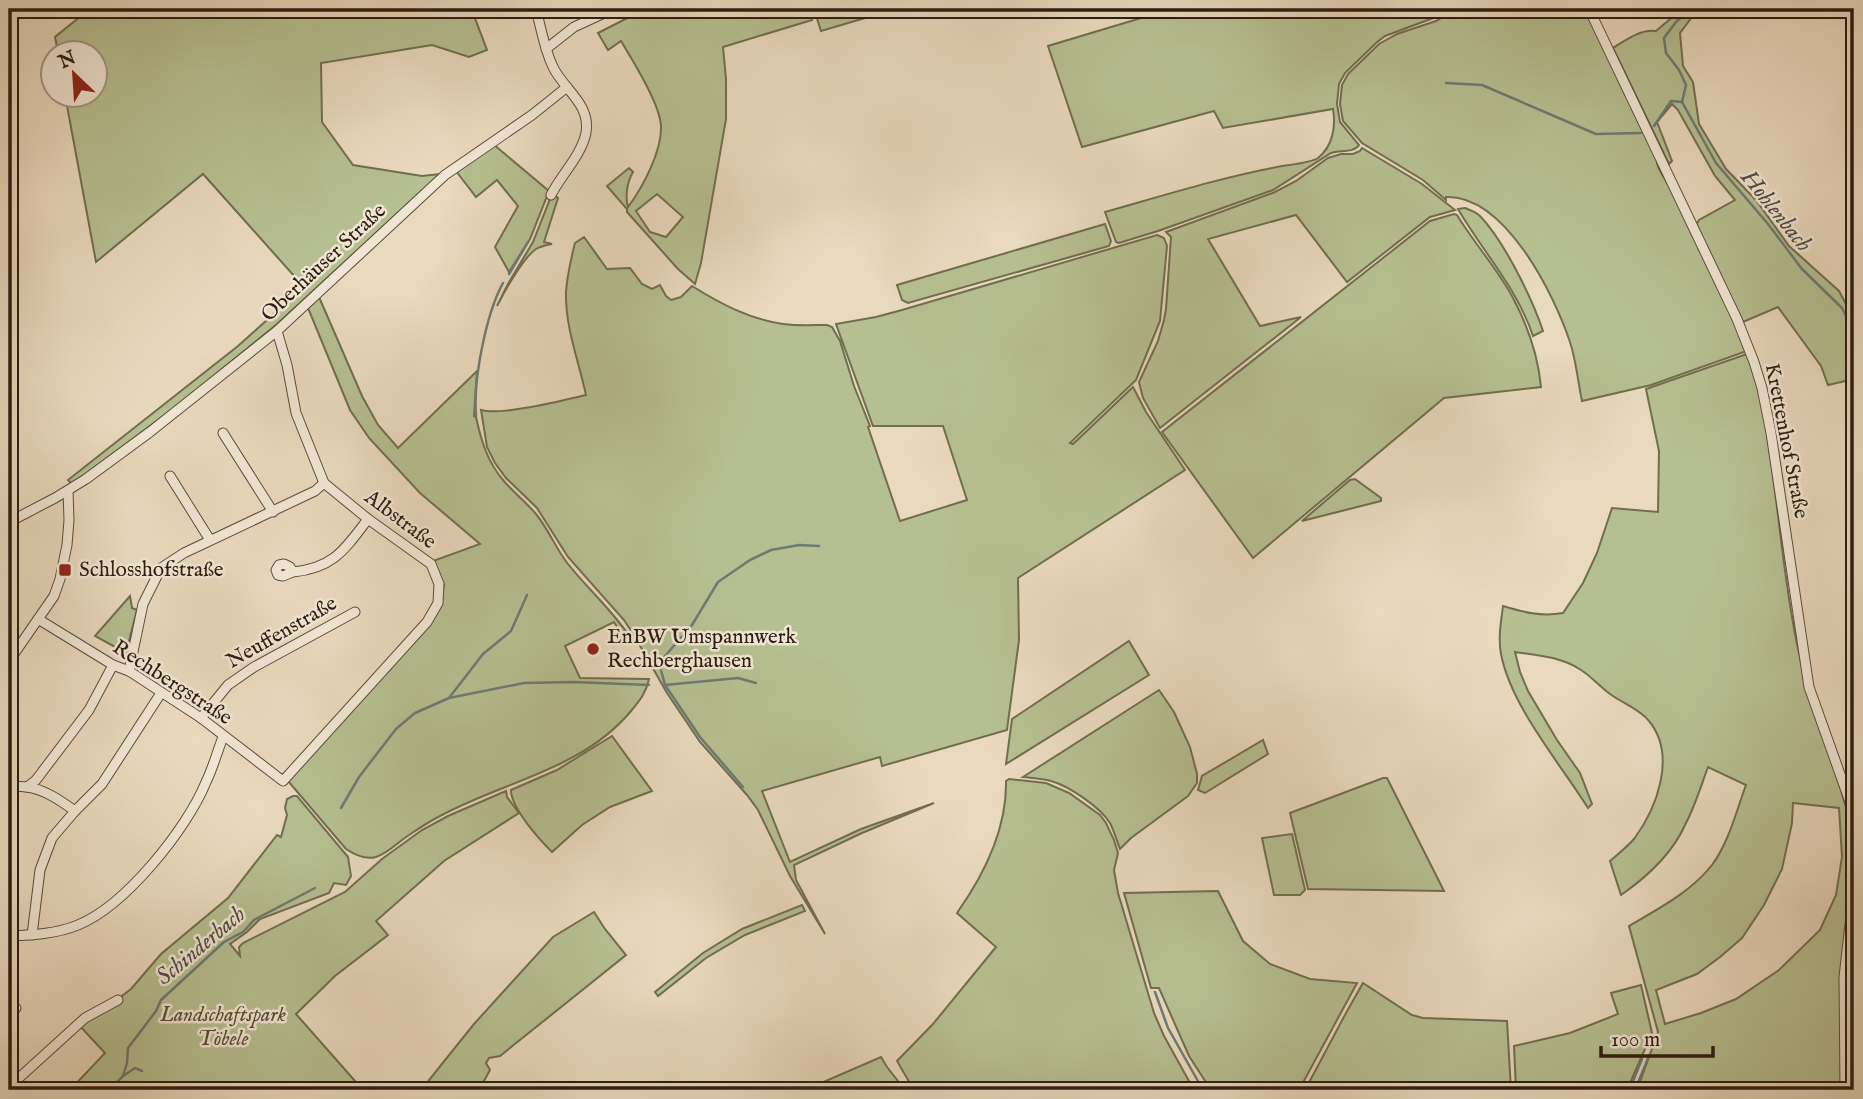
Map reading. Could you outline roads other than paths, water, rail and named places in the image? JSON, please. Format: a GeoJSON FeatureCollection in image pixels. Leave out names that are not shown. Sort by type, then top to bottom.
{"type":"FeatureCollection","features":[{"type":"Feature","properties":{"kind":"street"},"geometry":{"type":"LineString","coordinates":[[537,9],[554,70],[579,101],[586,121],[586,133],[581,147],[551,195]]}},
{"type":"Feature","properties":{"kind":"street"},"geometry":{"type":"LineString","coordinates":[[546,49],[575,27],[613,9]]}},
{"type":"Feature","properties":{"kind":"street","name":"Krettenhof Straße"},"geometry":{"type":"LineString","coordinates":[[1589,9],[1737,319],[1754,362],[1771,433],[1809,687],[1850,802],[1854,823]]}},
{"type":"Feature","properties":{"kind":"street","name":"Oberhäuser Straße"},"geometry":{"type":"LineString","coordinates":[[68,491],[150,432],[277,331],[445,175],[533,115],[567,87]]}},
{"type":"Feature","properties":{"kind":"street","name":"Albstraße"},"geometry":{"type":"LineString","coordinates":[[277,331],[296,413],[324,483],[368,519],[431,564],[439,584],[438,603],[427,622],[283,781]]}},
{"type":"Feature","properties":{"kind":"street"},"geometry":{"type":"LineString","coordinates":[[223,433],[273,512]]}},
{"type":"Feature","properties":{"kind":"street"},"geometry":{"type":"LineString","coordinates":[[170,476],[210,540]]}},
{"type":"Feature","properties":{"kind":"street"},"geometry":{"type":"LineString","coordinates":[[129,671],[143,604],[162,568],[210,540],[315,491],[324,483]]}},
{"type":"Feature","properties":{"kind":"street"},"geometry":{"type":"LineString","coordinates":[[9,522],[68,491],[67,545],[60,579],[54,596],[9,661]]}},
{"type":"Feature","properties":{"kind":"street"},"geometry":{"type":"LineString","coordinates":[[293,572],[310,570],[341,553],[368,519]]}},
{"type":"Feature","properties":{"kind":"street","name":"Neuffenstraße"},"geometry":{"type":"LineString","coordinates":[[201,718],[228,685],[254,667],[355,612]]}},
{"type":"Feature","properties":{"kind":"street","name":"Rechbergstraße"},"geometry":{"type":"LineString","coordinates":[[38,619],[113,665],[129,671],[201,718],[283,781]]}},
{"type":"Feature","properties":{"kind":"street"},"geometry":{"type":"LineString","coordinates":[[27,787],[36,780],[89,710],[113,665]]}},
{"type":"Feature","properties":{"kind":"street"},"geometry":{"type":"LineString","coordinates":[[32,935],[40,870],[52,838],[102,784],[161,693]]}},
{"type":"Feature","properties":{"kind":"street"},"geometry":{"type":"LineString","coordinates":[[9,936],[55,932],[79,925],[105,909],[132,887],[190,813],[207,782],[223,737]]}},
{"type":"Feature","properties":{"kind":"street"},"geometry":{"type":"LineString","coordinates":[[9,787],[27,787],[59,799],[75,811]]}},
{"type":"Feature","properties":{"kind":"street"},"geometry":{"type":"LineString","coordinates":[[1845,1090],[1844,977],[1854,889]]}},
{"type":"Feature","properties":{"kind":"street"},"geometry":{"type":"LineString","coordinates":[[9,1087],[85,1018],[118,1000]]}},
{"type":"Feature","properties":{"kind":"waterway"},"geometry":{"type":"LineString","coordinates":[[1682,102],[1686,85],[1666,53],[1664,38],[1690,9]]}},
{"type":"Feature","properties":{"kind":"waterway"},"geometry":{"type":"LineString","coordinates":[[1446,83],[1482,85],[1596,134],[1641,133]]}},
{"type":"Feature","properties":{"kind":"waterway"},"geometry":{"type":"LineString","coordinates":[[1654,126],[1671,101],[1682,102]]}},
{"type":"Feature","properties":{"kind":"waterway","name":"Hohlenbach"},"geometry":{"type":"LineString","coordinates":[[1682,102],[1716,163],[1802,269],[1842,308],[1854,332]]}},
{"type":"Feature","properties":{"kind":"waterway"},"geometry":{"type":"LineString","coordinates":[[509,274],[528,242]]}},
{"type":"Feature","properties":{"kind":"waterway"},"geometry":{"type":"LineString","coordinates":[[476,416],[482,348],[491,312],[503,283]]}},
{"type":"Feature","properties":{"kind":"waterway"},"geometry":{"type":"LineString","coordinates":[[743,787],[700,737],[665,685],[659,663],[692,625],[718,582],[750,560],[771,550],[799,545],[819,546]]}},
{"type":"Feature","properties":{"kind":"waterway"},"geometry":{"type":"LineString","coordinates":[[449,698],[483,654],[511,631],[527,595]]}},
{"type":"Feature","properties":{"kind":"waterway","name":"Schinderbach"},"geometry":{"type":"LineString","coordinates":[[665,685],[738,678],[756,683]]}},
{"type":"Feature","properties":{"kind":"waterway","name":"Schinderbach"},"geometry":{"type":"LineString","coordinates":[[341,808],[359,777],[396,729],[415,713],[449,698],[524,683],[649,685]]}},
{"type":"Feature","properties":{"kind":"waterway","name":"Schinderbach"},"geometry":{"type":"LineString","coordinates":[[113,1090],[123,1076],[128,1048],[156,1011],[161,1000],[224,942],[243,932],[254,920],[315,888]]}},
{"type":"Feature","properties":{"kind":"waterway"},"geometry":{"type":"LineString","coordinates":[[1155,992],[1168,1028],[1203,1090]]}},
{"type":"Feature","properties":{"kind":"waterway"},"geometry":{"type":"LineString","coordinates":[[1635,1090],[1649,1056]]}},
{"type":"Feature","properties":{"kind":"waterway"},"geometry":{"type":"LineString","coordinates":[[1633,1081],[1642,1059]]}},
{"type":"Feature","properties":{"kind":"waterway"},"geometry":{"type":"LineString","coordinates":[[123,1076],[135,1068],[142,1071]]}},
{"type":"Feature","properties":{"kind":"waterway"},"geometry":{"type":"LineString","coordinates":[[1629,1090],[1631,1086]]}},
{"type":"Feature","properties":{"kind":"place","name":"Schlosshofstraße"},"geometry":{"type":"Point","coordinates":[65,570]}},
{"type":"Feature","properties":{"kind":"place","name":"EnBW Umspannwerk Rechberghausen"},"geometry":{"type":"Point","coordinates":[593,649]}},
{"type":"Feature","properties":{"kind":"park label","name":"Landschaftspark Töbele"},"geometry":{"type":"Point","coordinates":[223,1027]}}]}
